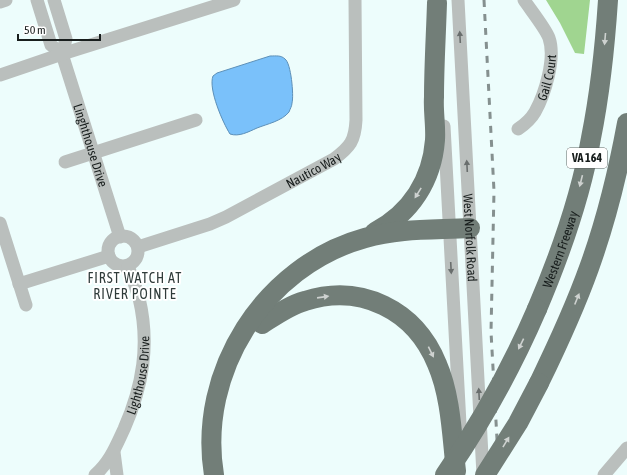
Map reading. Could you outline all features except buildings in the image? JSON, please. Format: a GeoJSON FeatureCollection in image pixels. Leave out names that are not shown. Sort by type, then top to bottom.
{"type":"FeatureCollection","features":[{"type":"Feature","properties":{"kind":"highway","name":"Western Freeway"},"geometry":{"type":"LineString","coordinates":[[445,475],[496,394],[523,341],[552,273],[564,239],[591,140],[599,93],[608,0]]}},
{"type":"Feature","properties":{"kind":"highway"},"geometry":{"type":"LineString","coordinates":[[365,238],[385,227],[410,206],[425,181],[431,166],[435,139],[434,98],[437,2]]}},
{"type":"Feature","properties":{"kind":"highway","name":"VA 164"},"geometry":{"type":"LineString","coordinates":[[484,475],[518,423],[539,383],[571,314],[589,268],[604,222],[620,162],[627,123]]}},
{"type":"Feature","properties":{"kind":"highway"},"geometry":{"type":"LineString","coordinates":[[214,475],[211,443],[213,415],[217,392],[224,370],[242,332],[252,317],[269,298],[301,269],[319,257],[336,248],[365,238],[392,232],[450,234],[471,233]]}},
{"type":"Feature","properties":{"kind":"highway"},"geometry":{"type":"LineString","coordinates":[[225,475],[222,454],[224,414],[228,393],[235,371],[242,355],[262,324],[286,298],[330,266],[348,257],[383,246],[450,234]]}},
{"type":"Feature","properties":{"kind":"highway"},"geometry":{"type":"LineString","coordinates":[[262,324],[292,306],[320,297],[356,297],[390,308],[401,315],[414,327],[427,343],[437,364],[446,396],[457,475]]}},
{"type":"Feature","properties":{"kind":"street"},"geometry":{"type":"LineString","coordinates":[[0,2],[6,0]]}},
{"type":"Feature","properties":{"kind":"street","name":"Linghthouse Drive"},"geometry":{"type":"LineString","coordinates":[[37,0],[51,45],[62,54],[120,237]]}},
{"type":"Feature","properties":{"kind":"street","name":"Linghthouse Drive"},"geometry":{"type":"LineString","coordinates":[[54,0],[66,39],[62,54]]}},
{"type":"Feature","properties":{"kind":"street"},"geometry":{"type":"LineString","coordinates":[[0,75],[234,0]]}},
{"type":"Feature","properties":{"kind":"street","name":"Nautico Way"},"geometry":{"type":"LineString","coordinates":[[138,247],[210,224],[226,217],[334,159],[345,151],[352,142],[355,133],[356,120],[355,0]]}},
{"type":"Feature","properties":{"kind":"street","name":"West Norfolk Road"},"geometry":{"type":"LineString","coordinates":[[458,0],[484,475]]}},
{"type":"Feature","properties":{"kind":"street","name":"Gail Court"},"geometry":{"type":"LineString","coordinates":[[518,129],[534,114],[547,81],[551,59],[549,37],[524,0]]}},
{"type":"Feature","properties":{"kind":"street","name":"West Norfolk Road"},"geometry":{"type":"LineString","coordinates":[[437,2],[462,475]]}},
{"type":"Feature","properties":{"kind":"street"},"geometry":{"type":"LineString","coordinates":[[64,162],[196,120]]}},
{"type":"Feature","properties":{"kind":"street"},"geometry":{"type":"LineString","coordinates":[[0,223],[26,305]]}},
{"type":"Feature","properties":{"kind":"street"},"geometry":{"type":"LineString","coordinates":[[120,237],[129,237],[138,247],[139,252],[136,260],[128,266],[124,267],[114,264],[109,256],[108,248],[110,244],[112,241],[120,237]]}},
{"type":"Feature","properties":{"kind":"street"},"geometry":{"type":"LineString","coordinates":[[19,284],[109,256]]}},
{"type":"Feature","properties":{"kind":"street","name":"Lighthouse Drive"},"geometry":{"type":"LineString","coordinates":[[95,475],[108,462],[114,452],[135,402],[144,365],[145,346],[143,322],[139,298],[128,266]]}},
{"type":"Feature","properties":{"kind":"street"},"geometry":{"type":"LineString","coordinates":[[604,475],[627,448]]}},
{"type":"Feature","properties":{"kind":"street"},"geometry":{"type":"LineString","coordinates":[[114,452],[117,475]]}},
{"type":"Feature","properties":{"kind":"green space"},"geometry":{"type":"Polygon","coordinates":[[[546,0],[590,0],[584,54],[575,53],[560,23],[546,0]]]}},
{"type":"Feature","properties":{"kind":"water"},"geometry":{"type":"Polygon","coordinates":[[[270,56],[282,57],[289,66],[293,93],[292,104],[289,112],[278,120],[247,132],[237,135],[230,134],[220,114],[214,97],[212,82],[213,76],[217,73],[270,56]]]}},
{"type":"Feature","properties":{"kind":"railway"},"geometry":{"type":"LineString","coordinates":[[484,0],[494,191],[491,332],[499,475]]}},
{"type":"Feature","properties":{"kind":"district","name":"FIRST WATCH AT RIVER POINTE"},"geometry":{"type":"Point","coordinates":[135,286]}}]}
